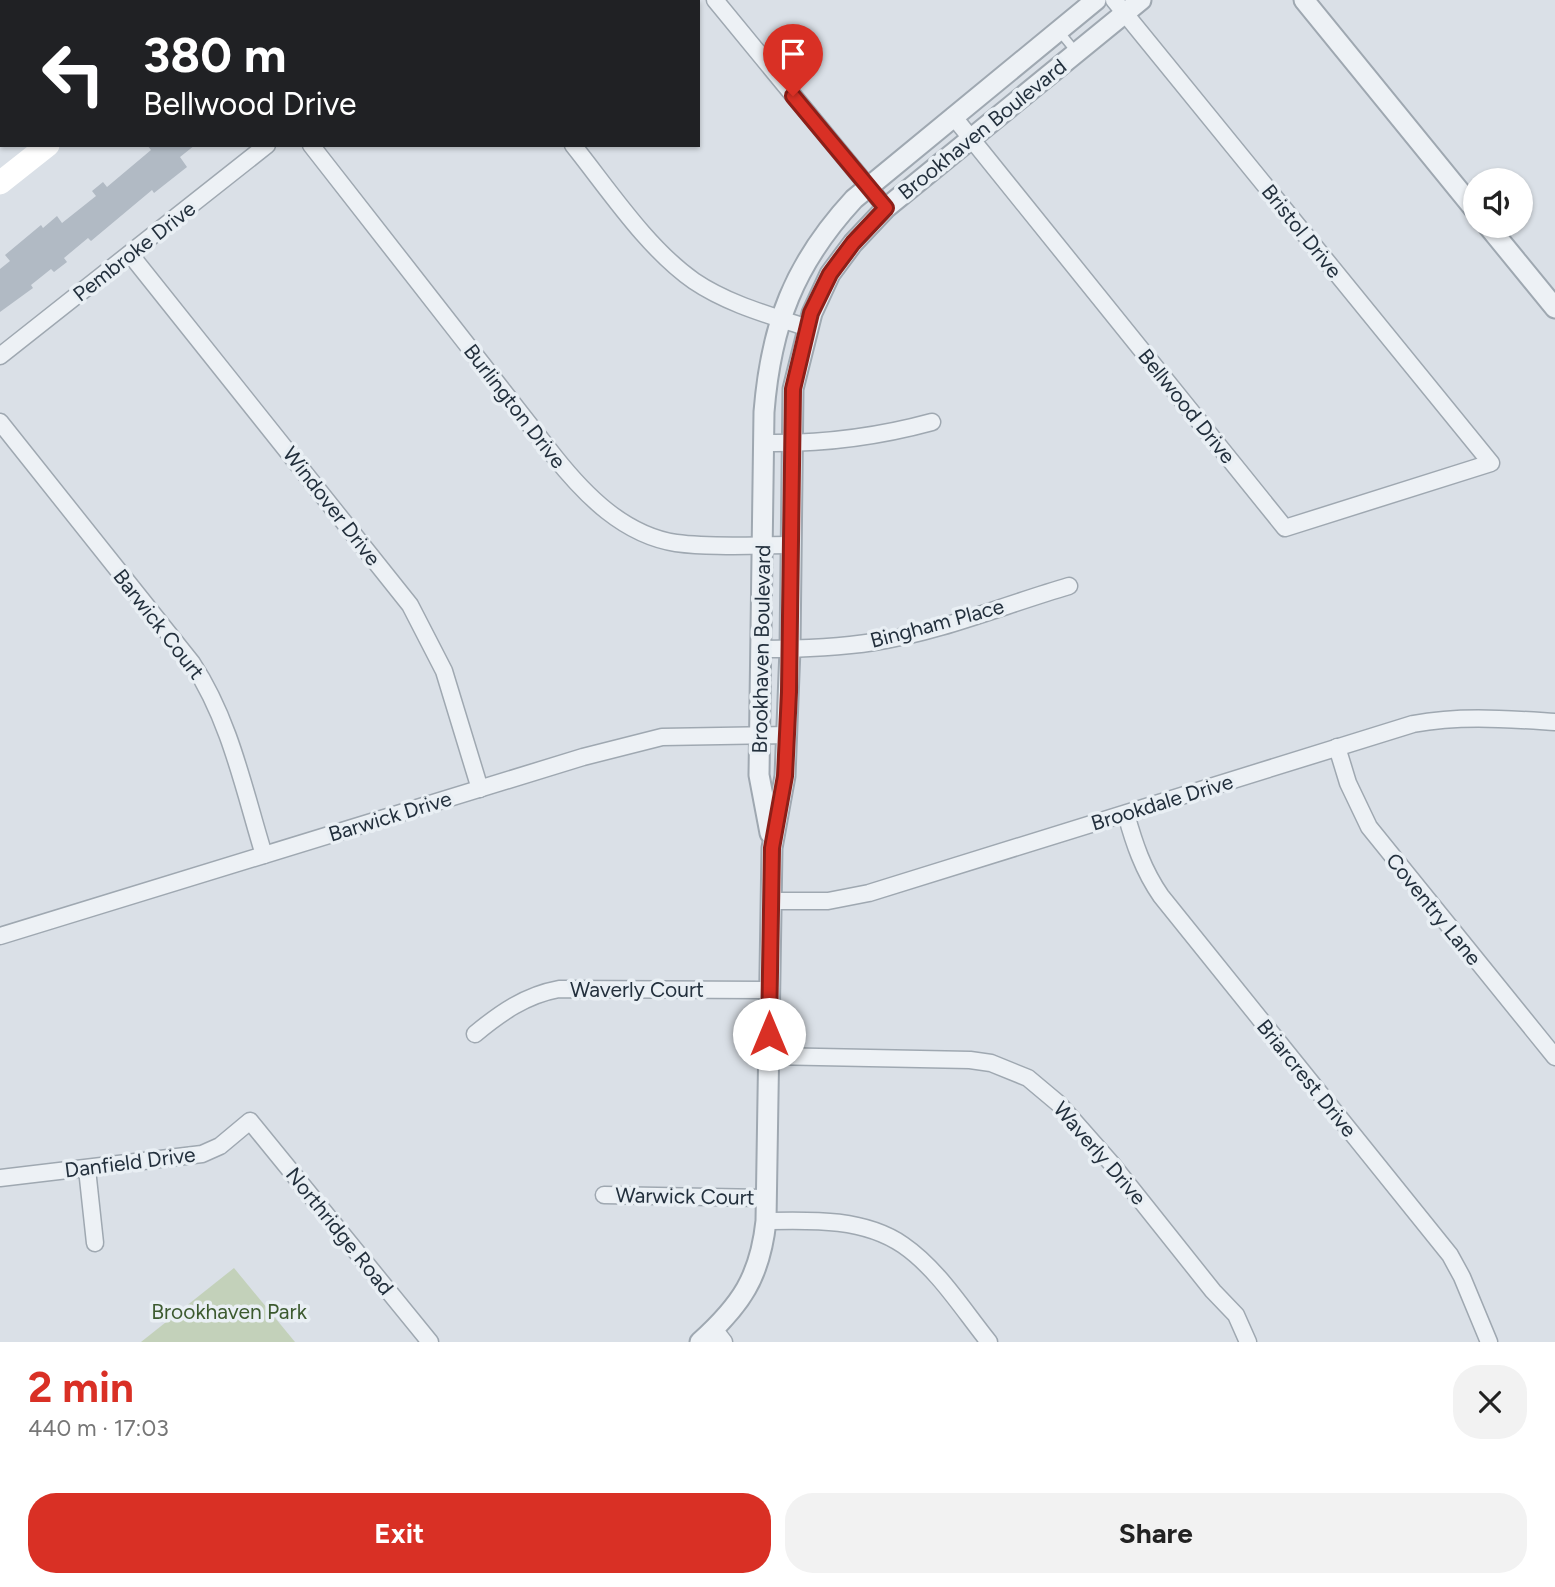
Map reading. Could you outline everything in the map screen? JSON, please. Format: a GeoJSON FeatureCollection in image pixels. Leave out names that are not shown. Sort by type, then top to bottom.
{"type":"FeatureCollection","features":[{"type":"Feature","properties":{"kind":"main road"},"geometry":{"type":"LineString","coordinates":[[0,183],[45,147]]}},
{"type":"Feature","properties":{"kind":"street"},"geometry":{"type":"LineString","coordinates":[[715,0],[886,208]]}},
{"type":"Feature","properties":{"kind":"street","name":"Brookhaven Boulevard"},"geometry":{"type":"LineString","coordinates":[[772,848],[760,775],[762,545],[766,383],[780,319],[801,269],[839,216],[868,187],[1096,0]]}},
{"type":"Feature","properties":{"kind":"street","name":"Brookhaven Boulevard"},"geometry":{"type":"LineString","coordinates":[[713,1338],[749,1285],[763,1247],[766,1221],[772,848],[785,776],[787,735],[793,389],[811,313],[830,274],[853,243],[886,208],[1076,52],[1119,7],[1141,0]]}},
{"type":"Feature","properties":{"kind":"street"},"geometry":{"type":"LineString","coordinates":[[1304,0],[1463,195]]}},
{"type":"Feature","properties":{"kind":"street","name":"Bristol Drive"},"geometry":{"type":"LineString","coordinates":[[1119,7],[1491,463]]}},
{"type":"Feature","properties":{"kind":"street","name":"Bellwood Drive"},"geometry":{"type":"LineString","coordinates":[[953,116],[1285,528],[1491,463]]}},
{"type":"Feature","properties":{"kind":"street","name":"Pembroke Drive"},"geometry":{"type":"LineString","coordinates":[[0,356],[264,147]]}},
{"type":"Feature","properties":{"kind":"street","name":"Burlington Drive"},"geometry":{"type":"LineString","coordinates":[[313,147],[554,456],[593,500],[622,522],[664,540],[702,544],[790,545]]}},
{"type":"Feature","properties":{"kind":"street"},"geometry":{"type":"LineString","coordinates":[[575,147],[638,226],[681,271],[731,301],[807,328]]}},
{"type":"Feature","properties":{"kind":"street"},"geometry":{"type":"LineString","coordinates":[[1498,238],[1555,309]]}},
{"type":"Feature","properties":{"kind":"street","name":"Windover Drive"},"geometry":{"type":"LineString","coordinates":[[130,254],[410,605],[444,671],[480,789]]}},
{"type":"Feature","properties":{"kind":"street","name":"Barwick Court"},"geometry":{"type":"LineString","coordinates":[[0,422],[192,663],[210,690],[264,855]]}},
{"type":"Feature","properties":{"kind":"street"},"geometry":{"type":"LineString","coordinates":[[764,443],[850,439],[932,422]]}},
{"type":"Feature","properties":{"kind":"street","name":"Bingham Place"},"geometry":{"type":"LineString","coordinates":[[762,649],[845,646],[911,635],[1069,586]]}},
{"type":"Feature","properties":{"kind":"street","name":"Brookdale Drive"},"geometry":{"type":"LineString","coordinates":[[771,901],[828,901],[869,893],[1413,724],[1476,717],[1555,722]]}},
{"type":"Feature","properties":{"kind":"street","name":"Barwick Drive"},"geometry":{"type":"LineString","coordinates":[[0,936],[643,740],[677,736],[787,735]]}},
{"type":"Feature","properties":{"kind":"street","name":"Coventry Lane"},"geometry":{"type":"LineString","coordinates":[[1337,747],[1348,783],[1369,827],[1555,1057]]}},
{"type":"Feature","properties":{"kind":"street","name":"Briarcrest Drive"},"geometry":{"type":"LineString","coordinates":[[1126,814],[1149,879],[1450,1255],[1489,1342]]}},
{"type":"Feature","properties":{"kind":"street","name":"Waverly Court"},"geometry":{"type":"LineString","coordinates":[[475,1034],[498,1014],[534,995],[559,989],[769,990]]}},
{"type":"Feature","properties":{"kind":"street","name":"Waverly Drive"},"geometry":{"type":"LineString","coordinates":[[769,1056],[970,1060],[991,1063],[1028,1078],[1043,1088],[1074,1119],[1213,1291],[1236,1315],[1248,1342]]}},
{"type":"Feature","properties":{"kind":"street","name":"Danfield Drive"},"geometry":{"type":"LineString","coordinates":[[0,1178],[202,1154],[220,1146],[250,1121]]}},
{"type":"Feature","properties":{"kind":"street","name":"Northridge Road"},"geometry":{"type":"LineString","coordinates":[[250,1121],[430,1342]]}},
{"type":"Feature","properties":{"kind":"street"},"geometry":{"type":"LineString","coordinates":[[87,1169],[95,1243]]}},
{"type":"Feature","properties":{"kind":"street","name":"Warwick Court"},"geometry":{"type":"LineString","coordinates":[[604,1195],[767,1198]]}},
{"type":"Feature","properties":{"kind":"street"},"geometry":{"type":"LineString","coordinates":[[766,1221],[844,1223],[874,1231],[901,1243],[933,1273],[989,1342]]}},
{"type":"Feature","properties":{"kind":"lane"},"geometry":{"type":"LineString","coordinates":[[1059,31],[1076,52]]}},
{"type":"Feature","properties":{"kind":"green space","name":"Brookhaven Park"},"geometry":{"type":"Polygon","coordinates":[[[234,1268],[295,1342],[141,1342],[234,1268]]]}},
{"type":"Feature","properties":{"kind":"building"},"geometry":{"type":"Polygon","coordinates":[[[149,147],[192,147],[180,157],[187,167],[154,193],[152,190],[91,241],[88,238],[64,258],[67,262],[54,272],[51,269],[31,285],[33,288],[0,312],[0,269],[10,261],[5,255],[41,225],[43,228],[57,216],[62,223],[96,196],[92,191],[103,182],[107,187],[151,150],[149,147]]]}},
{"type":"Feature","properties":{"kind":"route"},"geometry":{"type":"LineString","coordinates":[[769,1034],[772,848],[785,776],[789,692],[793,389],[811,313],[830,274],[853,243],[886,208],[793,96]]}}]}
